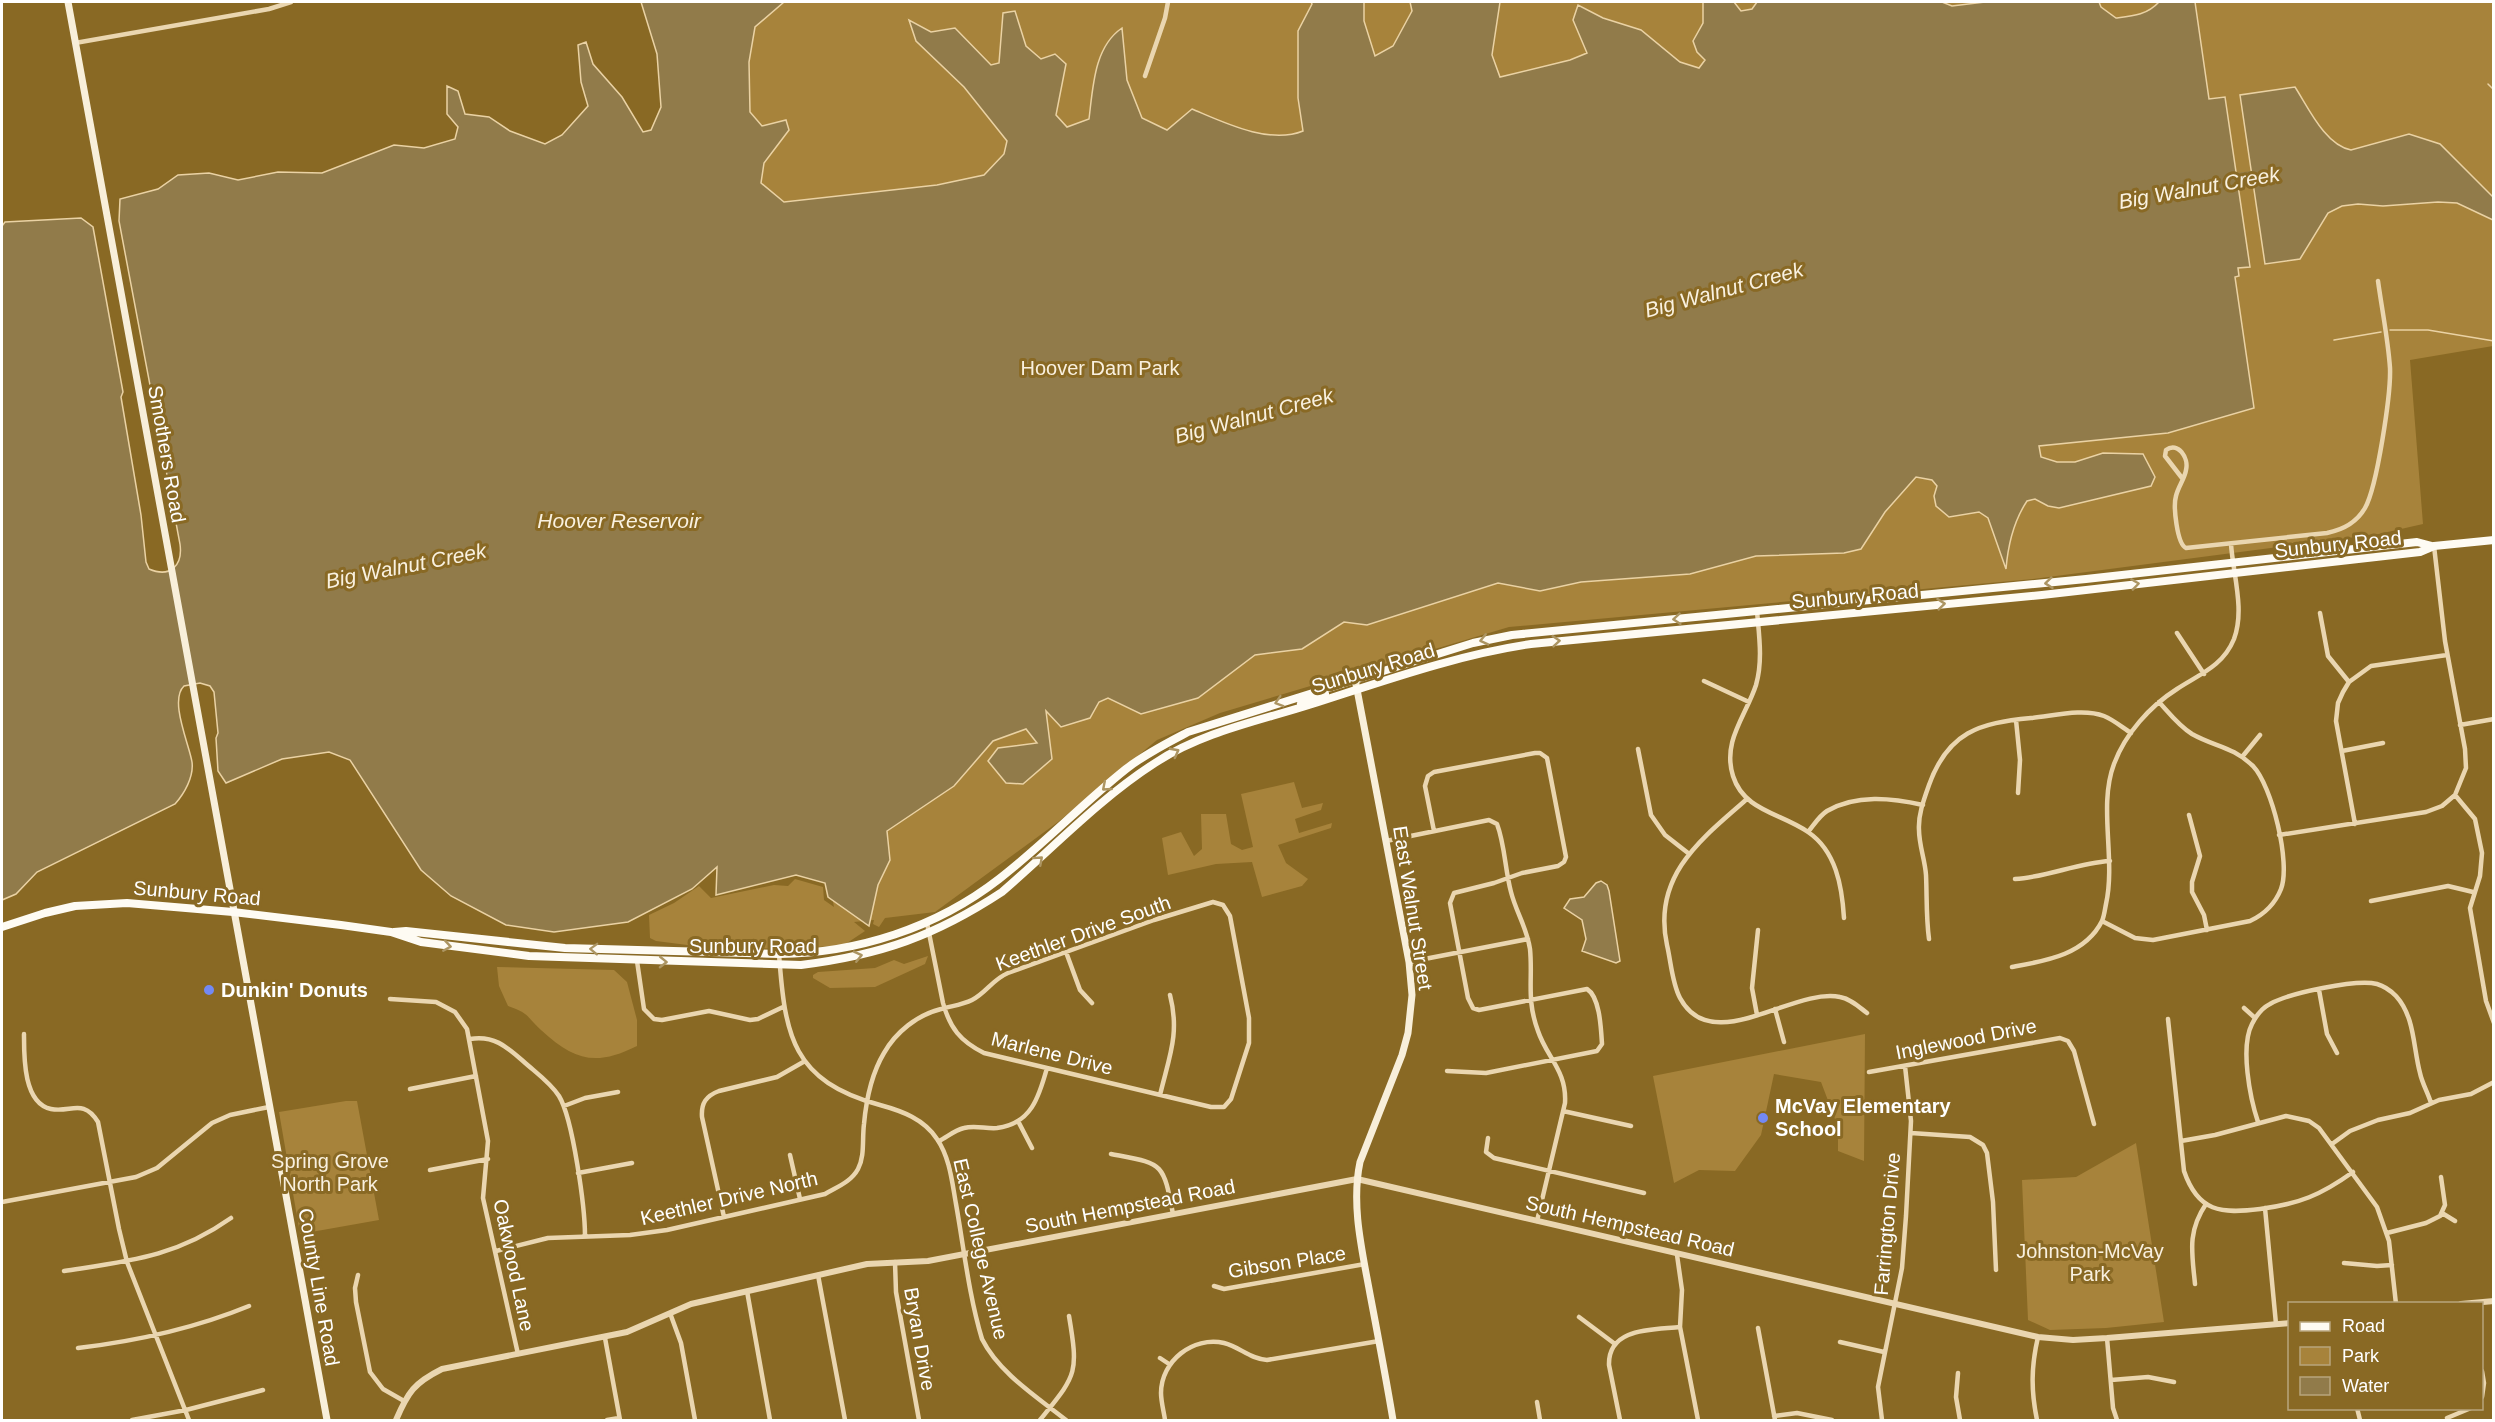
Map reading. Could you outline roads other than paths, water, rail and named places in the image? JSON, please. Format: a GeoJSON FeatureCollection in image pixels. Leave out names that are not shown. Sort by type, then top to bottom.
{"type":"FeatureCollection","features":[{"type":"Feature","properties":{"kind":"main road","name":"Smothers Road"},"geometry":{"type":"LineString","coordinates":[[68,2],[233,912]]}},
{"type":"Feature","properties":{"kind":"main road","name":"Sunbury Road"},"geometry":{"type":"LineString","coordinates":[[391,932],[421,942],[478,951],[552,958],[780,965],[845,960],[886,950],[949,925],[1002,892],[1124,786],[1155,763],[1178,750],[1220,732],[1496,649],[1758,621],[2042,596],[2172,579],[2420,552],[2434,546],[2493,540]]}},
{"type":"Feature","properties":{"kind":"main road","name":"Sunbury Road"},"geometry":{"type":"LineString","coordinates":[[2,927],[56,910],[96,904],[127,903],[233,912],[391,932],[406,931],[565,948],[779,954],[806,954],[834,950],[876,940],[927,923],[994,883],[1127,769],[1159,747],[1188,732],[1452,649],[1512,635],[1816,606],[2417,542],[2434,546]]}},
{"type":"Feature","properties":{"kind":"main road"},"geometry":{"type":"LineString","coordinates":[[2234,572],[2237,569],[2267,565],[2283,556]]}},
{"type":"Feature","properties":{"kind":"main road"},"geometry":{"type":"LineString","coordinates":[[2172,579],[2191,572],[2228,567],[2232,563]]}},
{"type":"Feature","properties":{"kind":"main road"},"geometry":{"type":"LineString","coordinates":[[1758,621],[1765,617],[1789,615],[1816,606]]}},
{"type":"Feature","properties":{"kind":"main road"},"geometry":{"type":"LineString","coordinates":[[1692,629],[1720,619],[1750,616],[1756,611]]}},
{"type":"Feature","properties":{"kind":"main road"},"geometry":{"type":"LineString","coordinates":[[1357,689],[1362,683],[1430,663],[1452,649]]}},
{"type":"Feature","properties":{"kind":"main road"},"geometry":{"type":"LineString","coordinates":[[1293,710],[1308,699],[1346,688],[1355,679]]}},
{"type":"Feature","properties":{"kind":"main road","name":"East Walnut Street"},"geometry":{"type":"LineString","coordinates":[[1355,679],[1409,962],[1412,996],[1408,1033],[1402,1055],[1360,1162],[1357,1179],[1357,1207],[1365,1264],[1393,1420]]}},
{"type":"Feature","properties":{"kind":"main road","name":"County Line Road"},"geometry":{"type":"LineString","coordinates":[[233,912],[327,1420]]}},
{"type":"Feature","properties":{"kind":"street"},"geometry":{"type":"LineString","coordinates":[[75,43],[269,9],[291,2]]}},
{"type":"Feature","properties":{"kind":"street"},"geometry":{"type":"LineString","coordinates":[[1145,76],[1165,18],[1168,2]]}},
{"type":"Feature","properties":{"kind":"street"},"geometry":{"type":"LineString","coordinates":[[2182,478],[2165,456],[2169,447],[2177,447],[2187,466],[2174,505],[2182,547],[2191,549],[2331,532],[2348,525],[2364,509],[2371,490],[2390,381],[2378,281]]}},
{"type":"Feature","properties":{"kind":"street"},"geometry":{"type":"LineString","coordinates":[[2012,967],[2059,957],[2082,945],[2102,921],[2111,883],[2108,795],[2113,765],[2131,733],[2160,702],[2219,662],[2234,639],[2238,608],[2230,544]]}},
{"type":"Feature","properties":{"kind":"street"},"geometry":{"type":"LineString","coordinates":[[2279,835],[2426,812],[2442,806],[2456,795],[2466,768],[2447,655],[2434,546]]}},
{"type":"Feature","properties":{"kind":"street"},"geometry":{"type":"LineString","coordinates":[[1756,611],[1760,667],[1749,702],[1734,732],[1730,753],[1733,776],[1747,799],[1760,809],[1808,832],[1832,861],[1842,892],[1844,918]]}},
{"type":"Feature","properties":{"kind":"street"},"geometry":{"type":"LineString","coordinates":[[2320,613],[2328,656],[2349,682]]}},
{"type":"Feature","properties":{"kind":"street"},"geometry":{"type":"LineString","coordinates":[[2177,633],[2204,674]]}},
{"type":"Feature","properties":{"kind":"street"},"geometry":{"type":"LineString","coordinates":[[2355,824],[2336,721],[2338,703],[2349,682],[2371,666],[2381,663],[2447,655]]}},
{"type":"Feature","properties":{"kind":"street"},"geometry":{"type":"LineString","coordinates":[[1704,681],[1749,702]]}},
{"type":"Feature","properties":{"kind":"street"},"geometry":{"type":"LineString","coordinates":[[2102,921],[2135,938],[2152,940],[2250,921],[2262,915],[2281,890],[2284,876],[2279,835],[2268,790],[2255,769],[2242,757],[2224,746],[2192,734],[2176,722],[2160,702]]}},
{"type":"Feature","properties":{"kind":"street"},"geometry":{"type":"LineString","coordinates":[[1929,939],[1926,873],[1918,832],[1923,805],[1939,760],[1955,743],[1967,733],[1982,726],[2016,720],[2096,714],[2131,733]]}},
{"type":"Feature","properties":{"kind":"street"},"geometry":{"type":"LineString","coordinates":[[2460,725],[2493,719]]}},
{"type":"Feature","properties":{"kind":"street"},"geometry":{"type":"LineString","coordinates":[[2016,720],[2019,760],[2018,794]]}},
{"type":"Feature","properties":{"kind":"street"},"geometry":{"type":"LineString","coordinates":[[2242,757],[2260,735]]}},
{"type":"Feature","properties":{"kind":"street"},"geometry":{"type":"LineString","coordinates":[[2342,751],[2383,743]]}},
{"type":"Feature","properties":{"kind":"street"},"geometry":{"type":"LineString","coordinates":[[1638,749],[1651,815],[1665,835],[1688,853]]}},
{"type":"Feature","properties":{"kind":"street"},"geometry":{"type":"LineString","coordinates":[[1434,831],[1425,786],[1428,776],[1434,772],[1535,753],[1544,755],[1549,761],[1566,857],[1564,862],[1558,866],[1459,890],[1450,897],[1459,952],[1468,998],[1473,1008],[1479,1010],[1530,1002],[1583,988],[1590,990],[1593,994],[1602,1039],[1600,1048],[1592,1052],[1486,1073],[1447,1071]]}},
{"type":"Feature","properties":{"kind":"street"},"geometry":{"type":"LineString","coordinates":[[2456,795],[2475,819],[2482,853],[2480,876],[2473,892],[2470,908],[2471,924],[2487,1007],[2493,1023]]}},
{"type":"Feature","properties":{"kind":"street"},"geometry":{"type":"LineString","coordinates":[[1808,832],[1827,811],[1845,804],[1885,798],[1923,805]]}},
{"type":"Feature","properties":{"kind":"street"},"geometry":{"type":"LineString","coordinates":[[1747,799],[1688,853],[1672,884],[1666,906],[1665,924],[1666,940],[1678,992],[1692,1012],[1716,1023],[1757,1015],[1815,996],[1840,997],[1855,1003],[1867,1013]]}},
{"type":"Feature","properties":{"kind":"street"},"geometry":{"type":"LineString","coordinates":[[2189,815],[2200,855],[2192,882],[2192,892],[2204,915],[2207,930]]}},
{"type":"Feature","properties":{"kind":"street"},"geometry":{"type":"LineString","coordinates":[[1386,841],[1489,820],[1496,822],[1499,828],[1511,894],[1526,927],[1531,960],[1530,1002],[1538,1032],[1554,1059],[1566,1091],[1550,1171],[1537,1221]]}},
{"type":"Feature","properties":{"kind":"street"},"geometry":{"type":"LineString","coordinates":[[2014,879],[2043,876],[2082,863],[2110,861]]}},
{"type":"Feature","properties":{"kind":"street"},"geometry":{"type":"LineString","coordinates":[[2371,901],[2448,886],[2473,892]]}},
{"type":"Feature","properties":{"kind":"street","name":"Keethler Drive South"},"geometry":{"type":"LineString","coordinates":[[868,1102],[877,1066],[891,1043],[912,1022],[945,1008],[974,1000],[999,977],[1213,902],[1223,905],[1230,916],[1249,1017],[1249,1043],[1232,1099],[1224,1107]]}},
{"type":"Feature","properties":{"kind":"street","name":"Marlene Drive"},"geometry":{"type":"LineString","coordinates":[[927,923],[945,1008],[956,1032],[973,1047],[984,1053],[1211,1107],[1224,1107]]}},
{"type":"Feature","properties":{"kind":"street"},"geometry":{"type":"LineString","coordinates":[[1757,1015],[1752,988],[1758,930]]}},
{"type":"Feature","properties":{"kind":"street"},"geometry":{"type":"LineString","coordinates":[[1409,962],[1528,939]]}},
{"type":"Feature","properties":{"kind":"street"},"geometry":{"type":"LineString","coordinates":[[1066,952],[1080,990],[1092,1003]]}},
{"type":"Feature","properties":{"kind":"street","name":"East College Avenue"},"geometry":{"type":"LineString","coordinates":[[779,954],[783,1007],[791,1039],[805,1061],[832,1086],[868,1102],[909,1115],[932,1131],[939,1141],[950,1170],[980,1332],[989,1354],[1000,1366],[1066,1420]]}},
{"type":"Feature","properties":{"kind":"street"},"geometry":{"type":"LineString","coordinates":[[637,962],[644,1009],[654,1019],[709,1011],[750,1020],[758,1019],[783,1007]]}},
{"type":"Feature","properties":{"kind":"street"},"geometry":{"type":"LineString","coordinates":[[2258,1122],[2252,1098],[2247,1052],[2249,1033],[2255,1018],[2269,1004],[2287,996],[2368,983],[2388,988],[2407,1012],[2420,1075],[2432,1103]]}},
{"type":"Feature","properties":{"kind":"street"},"geometry":{"type":"LineString","coordinates":[[2319,990],[2327,1034],[2337,1053]]}},
{"type":"Feature","properties":{"kind":"street"},"geometry":{"type":"LineString","coordinates":[[1160,1095],[1176,1028],[1170,995]]}},
{"type":"Feature","properties":{"kind":"street","name":"Oakwood Lane"},"geometry":{"type":"LineString","coordinates":[[390,999],[426,1000],[446,1006],[462,1020],[470,1040],[488,1141],[483,1198],[518,1354]]}},
{"type":"Feature","properties":{"kind":"street"},"geometry":{"type":"LineString","coordinates":[[2244,1008],[2255,1018]]}},
{"type":"Feature","properties":{"kind":"street"},"geometry":{"type":"LineString","coordinates":[[1775,1010],[1784,1042]]}},
{"type":"Feature","properties":{"kind":"street"},"geometry":{"type":"LineString","coordinates":[[1686,1018],[1692,1012]]}},
{"type":"Feature","properties":{"kind":"street"},"geometry":{"type":"LineString","coordinates":[[2168,1019],[2184,1171],[2189,1186],[2206,1204],[2227,1212],[2299,1203],[2332,1187],[2353,1172]]}},
{"type":"Feature","properties":{"kind":"street"},"geometry":{"type":"LineString","coordinates":[[24,1034],[24,1056],[33,1097],[49,1108],[79,1107],[95,1116],[99,1125],[127,1262],[189,1420]]}},
{"type":"Feature","properties":{"kind":"street","name":"Inglewood Drive"},"geometry":{"type":"LineString","coordinates":[[1869,1072],[2052,1038],[2068,1041],[2075,1053],[2094,1124]]}},
{"type":"Feature","properties":{"kind":"street"},"geometry":{"type":"LineString","coordinates":[[470,1040],[492,1039],[507,1047],[552,1087],[564,1106],[578,1173],[585,1236]]}},
{"type":"Feature","properties":{"kind":"street"},"geometry":{"type":"LineString","coordinates":[[724,1217],[702,1117],[704,1100],[719,1091],[777,1077],[805,1061]]}},
{"type":"Feature","properties":{"kind":"street","name":"Farrington Drive"},"geometry":{"type":"LineString","coordinates":[[1882,1420],[1878,1387],[1902,1268],[1911,1133],[1910,1095],[1905,1066]]}},
{"type":"Feature","properties":{"kind":"street"},"geometry":{"type":"LineString","coordinates":[[939,1141],[964,1128],[996,1128],[1018,1121],[1034,1107],[1047,1068]]}},
{"type":"Feature","properties":{"kind":"street"},"geometry":{"type":"LineString","coordinates":[[410,1089],[476,1076]]}},
{"type":"Feature","properties":{"kind":"street"},"geometry":{"type":"LineString","coordinates":[[2332,1144],[2350,1131],[2378,1120],[2410,1113],[2432,1103],[2471,1094],[2493,1082]]}},
{"type":"Feature","properties":{"kind":"street"},"geometry":{"type":"LineString","coordinates":[[564,1106],[585,1098],[618,1092]]}},
{"type":"Feature","properties":{"kind":"street","name":"Keethler Drive North"},"geometry":{"type":"LineString","coordinates":[[495,1251],[548,1238],[630,1235],[667,1230],[825,1194],[848,1181],[857,1170],[862,1156],[864,1121],[868,1102]]}},
{"type":"Feature","properties":{"kind":"street"},"geometry":{"type":"LineString","coordinates":[[2,1202],[136,1177],[158,1168],[198,1132],[224,1117],[270,1107]]}},
{"type":"Feature","properties":{"kind":"street"},"geometry":{"type":"LineString","coordinates":[[1563,1111],[1631,1126]]}},
{"type":"Feature","properties":{"kind":"street"},"geometry":{"type":"LineString","coordinates":[[2181,1141],[2216,1135],[2286,1116],[2298,1117],[2319,1128],[2377,1207],[2387,1233],[2396,1302]]}},
{"type":"Feature","properties":{"kind":"street"},"geometry":{"type":"LineString","coordinates":[[1018,1121],[1032,1148]]}},
{"type":"Feature","properties":{"kind":"street"},"geometry":{"type":"LineString","coordinates":[[1911,1133],[1970,1137],[1983,1145],[1987,1153],[1993,1202],[1996,1270]]}},
{"type":"Feature","properties":{"kind":"street"},"geometry":{"type":"LineString","coordinates":[[1488,1138],[1486,1150],[1491,1157],[1644,1193]]}},
{"type":"Feature","properties":{"kind":"street"},"geometry":{"type":"LineString","coordinates":[[1111,1154],[1149,1161],[1160,1168],[1166,1180],[1173,1214]]}},
{"type":"Feature","properties":{"kind":"street"},"geometry":{"type":"LineString","coordinates":[[790,1155],[800,1199]]}},
{"type":"Feature","properties":{"kind":"street"},"geometry":{"type":"LineString","coordinates":[[430,1170],[488,1159]]}},
{"type":"Feature","properties":{"kind":"street"},"geometry":{"type":"LineString","coordinates":[[578,1173],[632,1163]]}},
{"type":"Feature","properties":{"kind":"street"},"geometry":{"type":"LineString","coordinates":[[2387,1233],[2431,1221],[2442,1213],[2445,1205],[2441,1177]]}},
{"type":"Feature","properties":{"kind":"street","name":"South Hempstead Road"},"geometry":{"type":"LineString","coordinates":[[396,1420],[404,1401],[420,1380],[442,1369],[605,1338],[637,1329],[691,1304],[867,1264],[928,1261],[1357,1179],[2038,1337],[2073,1340],[2288,1323]]}},
{"type":"Feature","properties":{"kind":"street"},"geometry":{"type":"LineString","coordinates":[[2195,1284],[2191,1248],[2193,1229],[2206,1204]]}},
{"type":"Feature","properties":{"kind":"street"},"geometry":{"type":"LineString","coordinates":[[2265,1208],[2276,1324]]}},
{"type":"Feature","properties":{"kind":"street"},"geometry":{"type":"LineString","coordinates":[[2442,1213],[2455,1221]]}},
{"type":"Feature","properties":{"kind":"street"},"geometry":{"type":"LineString","coordinates":[[64,1271],[127,1262],[176,1249],[201,1238],[231,1218]]}},
{"type":"Feature","properties":{"kind":"street"},"geometry":{"type":"LineString","coordinates":[[1677,1255],[1682,1290],[1680,1327],[1698,1420]]}},
{"type":"Feature","properties":{"kind":"street","name":"Bryan Drive"},"geometry":{"type":"LineString","coordinates":[[895,1262],[896,1292],[919,1420]]}},
{"type":"Feature","properties":{"kind":"street"},"geometry":{"type":"LineString","coordinates":[[2344,1263],[2391,1265]]}},
{"type":"Feature","properties":{"kind":"street","name":"Gibson Place"},"geometry":{"type":"LineString","coordinates":[[1214,1286],[1224,1288],[1365,1264]]}},
{"type":"Feature","properties":{"kind":"street"},"geometry":{"type":"LineString","coordinates":[[358,1275],[355,1288],[356,1302],[370,1372],[383,1389],[404,1401]]}},
{"type":"Feature","properties":{"kind":"street"},"geometry":{"type":"LineString","coordinates":[[818,1275],[845,1420]]}},
{"type":"Feature","properties":{"kind":"street"},"geometry":{"type":"LineString","coordinates":[[747,1291],[770,1420]]}},
{"type":"Feature","properties":{"kind":"street"},"geometry":{"type":"LineString","coordinates":[[78,1347],[156,1335],[203,1324],[249,1306]]}},
{"type":"Feature","properties":{"kind":"street"},"geometry":{"type":"LineString","coordinates":[[670,1313],[681,1344],[695,1420]]}},
{"type":"Feature","properties":{"kind":"street"},"geometry":{"type":"LineString","coordinates":[[1040,1420],[1065,1389],[1074,1369],[1076,1359],[1069,1316]]}},
{"type":"Feature","properties":{"kind":"street"},"geometry":{"type":"LineString","coordinates":[[1579,1317],[1615,1344]]}},
{"type":"Feature","properties":{"kind":"street"},"geometry":{"type":"LineString","coordinates":[[1620,1420],[1609,1358],[1615,1344],[1630,1332],[1680,1327]]}},
{"type":"Feature","properties":{"kind":"street"},"geometry":{"type":"LineString","coordinates":[[1758,1328],[1774,1418],[1797,1413],[1832,1420]]}},
{"type":"Feature","properties":{"kind":"street"},"geometry":{"type":"LineString","coordinates":[[2037,1420],[2032,1363],[2038,1337]]}},
{"type":"Feature","properties":{"kind":"street"},"geometry":{"type":"LineString","coordinates":[[605,1338],[620,1419],[607,1420]]}},
{"type":"Feature","properties":{"kind":"street"},"geometry":{"type":"LineString","coordinates":[[2107,1338],[2113,1408],[2117,1420]]}},
{"type":"Feature","properties":{"kind":"street"},"geometry":{"type":"LineString","coordinates":[[1165,1420],[1161,1393],[1162,1381],[1169,1364],[1191,1346],[1210,1342],[1231,1345],[1256,1359],[1267,1360],[1379,1341]]}},
{"type":"Feature","properties":{"kind":"street"},"geometry":{"type":"LineString","coordinates":[[1840,1342],[1884,1352]]}},
{"type":"Feature","properties":{"kind":"street"},"geometry":{"type":"LineString","coordinates":[[1160,1358],[1169,1364]]}},
{"type":"Feature","properties":{"kind":"street"},"geometry":{"type":"LineString","coordinates":[[1958,1373],[1956,1397],[1960,1420]]}},
{"type":"Feature","properties":{"kind":"street"},"geometry":{"type":"LineString","coordinates":[[2111,1380],[2148,1377],[2174,1382]]}},
{"type":"Feature","properties":{"kind":"street"},"geometry":{"type":"LineString","coordinates":[[132,1420],[186,1410],[263,1390]]}},
{"type":"Feature","properties":{"kind":"street"},"geometry":{"type":"LineString","coordinates":[[1537,1402],[1540,1420]]}},
{"type":"Feature","properties":{"kind":"street"},"geometry":{"type":"LineString","coordinates":[[2447,1418],[2466,1410]]}},
{"type":"Feature","properties":{"kind":"water","name":"Hoover Reservoir"},"geometry":{"type":"Polygon","coordinates":[[[641,2],[784,2],[755,27],[749,62],[750,112],[762,126],[786,120],[789,130],[764,163],[761,183],[784,202],[937,185],[984,175],[1004,154],[1007,141],[964,87],[916,41],[909,20],[931,32],[955,28],[991,65],[999,63],[1003,13],[1015,11],[1026,46],[1041,59],[1055,54],[1066,64],[1056,115],[1067,127],[1089,119],[1096,69],[1100,57],[1113,36],[1122,28],[1127,80],[1142,118],[1167,130],[1192,109],[1261,134],[1290,135],[1303,131],[1298,98],[1298,31],[1311,2],[1364,2],[1364,21],[1375,56],[1393,46],[1412,11],[1410,2],[1500,2],[1492,55],[1500,77],[1570,60],[1587,53],[1573,20],[1578,5],[1603,18],[1641,30],[1680,62],[1699,68],[1705,60],[1697,52],[1693,41],[1703,23],[1703,2],[1734,2],[1741,11],[1752,9],[1757,2],[1942,2],[1952,6],[1985,2],[2099,2],[2101,7],[2116,18],[2145,12],[2159,2],[2195,2],[2209,99],[2225,97],[2250,267],[2238,268],[2239,276],[2235,277],[2254,408],[2168,433],[2039,446],[2041,457],[2057,462],[2075,462],[2103,453],[2143,454],[2155,477],[2151,486],[2059,508],[2048,506],[2035,499],[2027,501],[2012,534],[2006,569],[1988,518],[1979,512],[1949,517],[1936,506],[1934,496],[1937,486],[1932,480],[1916,477],[1885,512],[1861,549],[1844,553],[1756,556],[1690,574],[1581,582],[1540,591],[1498,583],[1367,625],[1344,622],[1302,649],[1255,655],[1198,698],[1141,714],[1108,698],[1099,702],[1090,718],[1061,727],[1046,711],[1052,759],[1023,784],[1006,783],[988,761],[998,748],[1037,743],[1026,729],[993,741],[954,786],[887,831],[890,860],[878,885],[869,926],[828,897],[825,883],[796,875],[716,895],[717,867],[692,889],[628,922],[554,932],[506,925],[451,896],[421,870],[350,760],[329,752],[282,759],[226,783],[218,771],[216,738],[218,733],[214,692],[210,686],[200,683],[184,686],[178,701],[192,768],[188,785],[175,804],[37,872],[16,894],[2,900],[2,226],[5,222],[81,218],[93,227],[123,392],[121,397],[141,515],[146,562],[149,569],[169,571],[177,564],[180,544],[119,221],[120,199],[158,189],[178,175],[209,173],[238,180],[278,172],[322,173],[394,145],[424,148],[455,139],[458,127],[447,114],[447,86],[458,91],[465,114],[489,117],[510,131],[545,144],[562,135],[588,106],[581,82],[578,45],[586,42],[593,64],[622,97],[643,132],[651,130],[661,107],[657,54],[641,2]]]}},
{"type":"Feature","properties":{"kind":"water"},"geometry":{"type":"Polygon","coordinates":[[[2295,87],[2325,133],[2342,147],[2351,150],[2409,134],[2440,144],[2493,197],[2493,220],[2457,203],[2342,206],[2328,213],[2300,259],[2265,264],[2240,95],[2295,87]]]}},
{"type":"Feature","properties":{"kind":"water"},"geometry":{"type":"Polygon","coordinates":[[[1601,881],[1607,885],[1609,891],[1620,961],[1616,963],[1582,951],[1586,939],[1582,920],[1564,908],[1570,899],[1584,897],[1596,883],[1601,881]]]}},
{"type":"Feature","properties":{"kind":"waterway"},"geometry":{"type":"LineString","coordinates":[[2488,84],[2494,90]]}},
{"type":"Feature","properties":{"kind":"waterway","name":"Big Walnut Creek"},"geometry":{"type":"LineString","coordinates":[[2225,180],[2266,174]]}},
{"type":"Feature","properties":{"kind":"waterway"},"geometry":{"type":"LineString","coordinates":[[2390,330],[2428,330],[2494,341]]}},
{"type":"Feature","properties":{"kind":"waterway"},"geometry":{"type":"LineString","coordinates":[[2334,340],[2381,332]]}},
{"type":"Feature","properties":{"kind":"place","name":"Dunkin' Donuts"},"geometry":{"type":"Point","coordinates":[209,990]}},
{"type":"Feature","properties":{"kind":"place","name":"McVay Elementary School"},"geometry":{"type":"Point","coordinates":[1763,1118]}},
{"type":"Feature","properties":{"kind":"park label","name":"Hoover Dam Park"},"geometry":{"type":"Point","coordinates":[1100,368]}},
{"type":"Feature","properties":{"kind":"park label","name":"Spring Grove North Park"},"geometry":{"type":"Point","coordinates":[330,1172]}},
{"type":"Feature","properties":{"kind":"park label","name":"Johnston-McVay Park"},"geometry":{"type":"Point","coordinates":[2090,1262]}}]}
